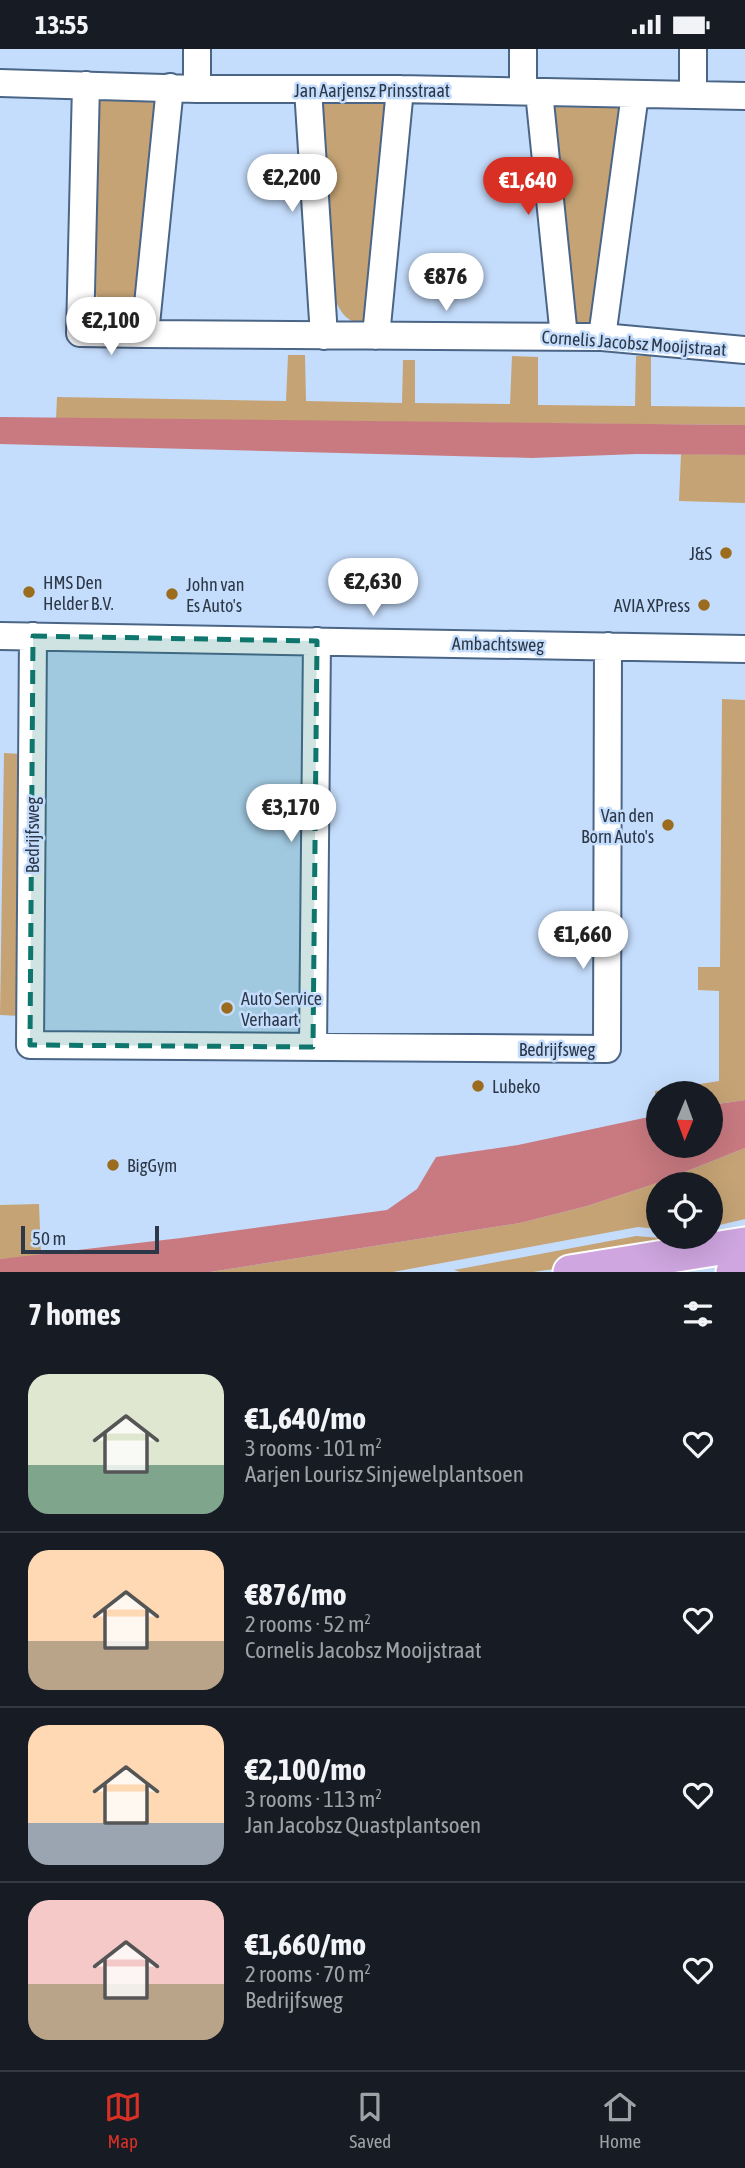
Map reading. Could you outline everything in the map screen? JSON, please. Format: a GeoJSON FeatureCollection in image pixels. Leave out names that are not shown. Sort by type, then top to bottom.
{"type":"FeatureCollection","features":[{"type":"Feature","properties":{"kind":"main road"},"geometry":{"type":"LineString","coordinates":[[570,1272],[745,1244]]}},
{"type":"Feature","properties":{"kind":"main road"},"geometry":{"type":"LineString","coordinates":[[733,1272],[745,1269]]}},
{"type":"Feature","properties":{"kind":"street"},"geometry":{"type":"LineString","coordinates":[[197,49],[197,89]]}},
{"type":"Feature","properties":{"kind":"street"},"geometry":{"type":"LineString","coordinates":[[523,49],[564,337]]}},
{"type":"Feature","properties":{"kind":"street"},"geometry":{"type":"LineString","coordinates":[[693,49],[693,94]]}},
{"type":"Feature","properties":{"kind":"street","name":"Jan Aarjensz Prinsstraat"},"geometry":{"type":"LineString","coordinates":[[0,83],[197,89],[400,89],[745,96]]}},
{"type":"Feature","properties":{"kind":"street","name":"Cornelis Jacobsz Mooijstraat"},"geometry":{"type":"LineString","coordinates":[[86,85],[80,333],[602,337],[745,350]]}},
{"type":"Feature","properties":{"kind":"street"},"geometry":{"type":"LineString","coordinates":[[145,334],[170,87]]}},
{"type":"Feature","properties":{"kind":"street"},"geometry":{"type":"LineString","coordinates":[[307,89],[324,336]]}},
{"type":"Feature","properties":{"kind":"street"},"geometry":{"type":"LineString","coordinates":[[376,336],[400,89]]}},
{"type":"Feature","properties":{"kind":"street"},"geometry":{"type":"LineString","coordinates":[[602,337],[635,94]]}},
{"type":"Feature","properties":{"kind":"street","name":"Ambachtsweg"},"geometry":{"type":"LineString","coordinates":[[0,636],[745,649]]}},
{"type":"Feature","properties":{"kind":"street","name":"Bedrijfsweg"},"geometry":{"type":"LineString","coordinates":[[33,636],[30,1045],[607,1049],[608,646]]}},
{"type":"Feature","properties":{"kind":"street"},"geometry":{"type":"LineString","coordinates":[[313,1047],[317,641]]}},
{"type":"Feature","properties":{"kind":"highlighted area"},"geometry":{"type":"Polygon","coordinates":[[[33,636],[317,641],[313,1047],[30,1045],[33,636]]]}},
{"type":"Feature","properties":{"kind":"shaded area"},"geometry":{"type":"Polygon","coordinates":[[[98,99],[163,103],[140,302],[130,313],[105,307],[96,294],[98,99]]]}},
{"type":"Feature","properties":{"kind":"shaded area"},"geometry":{"type":"Polygon","coordinates":[[[320,104],[392,104],[368,321],[359,324],[344,315],[335,299],[320,104]]]}},
{"type":"Feature","properties":{"kind":"shaded area"},"geometry":{"type":"Polygon","coordinates":[[[553,107],[623,108],[596,321],[583,329],[571,321],[553,107]]]}},
{"type":"Feature","properties":{"kind":"shaded area"},"geometry":{"type":"Polygon","coordinates":[[[288,355],[305,355],[306,401],[402,403],[403,360],[415,360],[415,403],[510,404],[512,356],[538,357],[538,405],[635,406],[636,356],[651,356],[651,406],[745,407],[745,425],[56,419],[57,397],[286,401],[288,355]]]}},
{"type":"Feature","properties":{"kind":"shaded area"},"geometry":{"type":"Polygon","coordinates":[[[0,417],[745,425],[745,455],[637,454],[532,458],[0,444],[0,417]]]}},
{"type":"Feature","properties":{"kind":"shaded area"},"geometry":{"type":"Polygon","coordinates":[[[681,454],[745,455],[745,503],[679,501],[681,454]]]}},
{"type":"Feature","properties":{"kind":"shaded area"},"geometry":{"type":"Polygon","coordinates":[[[722,699],[745,700],[745,1100],[723,1103],[723,1081],[719,1081],[719,991],[698,990],[698,967],[720,967],[722,699]]]}},
{"type":"Feature","properties":{"kind":"shaded area"},"geometry":{"type":"Polygon","coordinates":[[[4,753],[22,754],[20,1016],[0,1015],[4,753]]]}},
{"type":"Feature","properties":{"kind":"shaded area"},"geometry":{"type":"Polygon","coordinates":[[[745,1100],[745,1148],[723,1157],[723,1103],[745,1100]]]}},
{"type":"Feature","properties":{"kind":"shaded area"},"geometry":{"type":"Polygon","coordinates":[[[646,1118],[646,1159],[717,1159],[685,1172],[646,1172],[646,1187],[587,1206],[520,1223],[210,1272],[0,1272],[0,1259],[387,1210],[417,1189],[436,1157],[518,1145],[646,1118]]]}},
{"type":"Feature","properties":{"kind":"shaded area"},"geometry":{"type":"Polygon","coordinates":[[[745,1148],[745,1219],[723,1224],[723,1172],[685,1172],[745,1148]]]}},
{"type":"Feature","properties":{"kind":"shaded area"},"geometry":{"type":"Polygon","coordinates":[[[646,1187],[646,1228],[638,1227],[393,1272],[210,1272],[520,1223],[587,1206],[646,1187]]]}},
{"type":"Feature","properties":{"kind":"shaded area"},"geometry":{"type":"Polygon","coordinates":[[[39,1204],[41,1256],[0,1259],[0,1205],[39,1204]]]}},
{"type":"Feature","properties":{"kind":"shaded area"},"geometry":{"type":"Polygon","coordinates":[[[636,1236],[646,1237],[646,1249],[562,1268],[533,1272],[454,1270],[636,1236]]]}},
{"type":"Feature","properties":{"kind":"place","name":"J&S"},"geometry":{"type":"Point","coordinates":[726,553]}},
{"type":"Feature","properties":{"kind":"place","name":"HMS Den Helder B.V."},"geometry":{"type":"Point","coordinates":[29,592]}},
{"type":"Feature","properties":{"kind":"place","name":"John van Es Auto's"},"geometry":{"type":"Point","coordinates":[172,594]}},
{"type":"Feature","properties":{"kind":"place","name":"AVIA XPress"},"geometry":{"type":"Point","coordinates":[704,605]}},
{"type":"Feature","properties":{"kind":"place","name":"Van den Born Auto's"},"geometry":{"type":"Point","coordinates":[668,825]}},
{"type":"Feature","properties":{"kind":"place","name":"Auto Service Verhaart"},"geometry":{"type":"Point","coordinates":[227,1008]}},
{"type":"Feature","properties":{"kind":"place","name":"Lubeko"},"geometry":{"type":"Point","coordinates":[478,1086]}},
{"type":"Feature","properties":{"kind":"place","name":"BigGym"},"geometry":{"type":"Point","coordinates":[113,1165]}}]}
